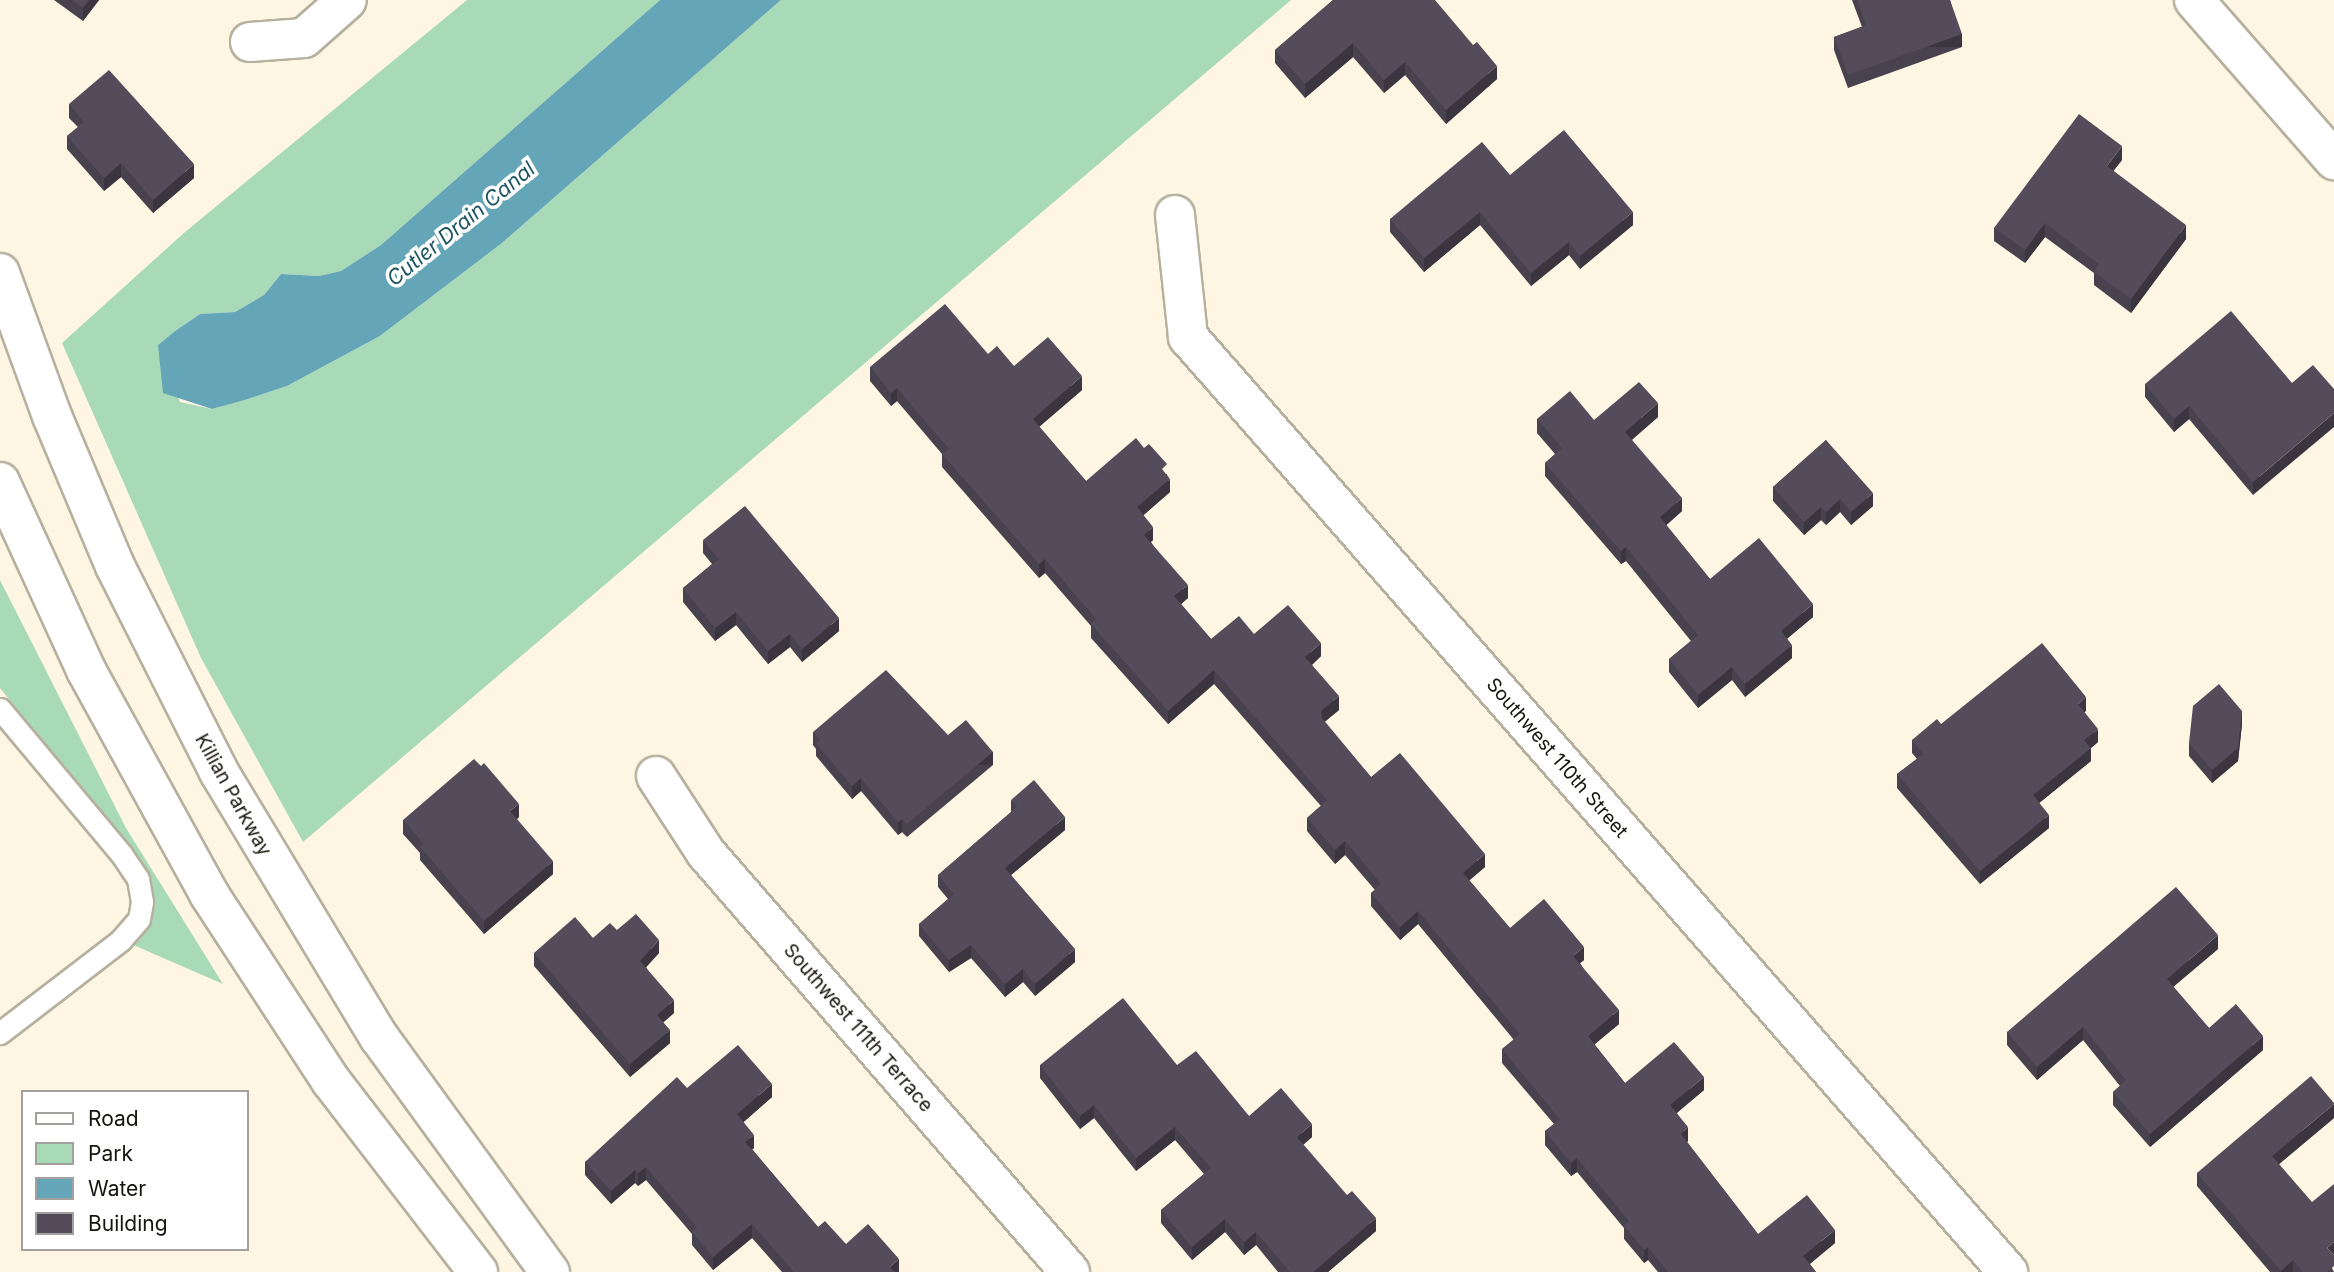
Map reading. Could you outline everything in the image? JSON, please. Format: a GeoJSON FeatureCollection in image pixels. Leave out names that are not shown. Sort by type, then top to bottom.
{"type":"FeatureCollection","features":[{"type":"Feature","properties":{"kind":"street"},"geometry":{"type":"LineString","coordinates":[[250,42],[304,38],[347,0]]}},
{"type":"Feature","properties":{"kind":"street"},"geometry":{"type":"LineString","coordinates":[[2194,0],[2334,159]]}},
{"type":"Feature","properties":{"kind":"street","name":"Southwest 110th Street"},"geometry":{"type":"LineString","coordinates":[[1175,215],[1188,337],[2008,1272]]}},
{"type":"Feature","properties":{"kind":"street","name":"Killian Parkway"},"geometry":{"type":"LineString","coordinates":[[0,273],[52,416],[110,554],[219,772],[379,1037],[550,1272]]}},
{"type":"Feature","properties":{"kind":"street"},"geometry":{"type":"LineString","coordinates":[[0,482],[86,670],[209,894],[331,1081],[478,1272]]}},
{"type":"Feature","properties":{"kind":"street","name":"Southwest 111th Terrace"},"geometry":{"type":"LineString","coordinates":[[656,776],[706,853],[1070,1272]]}},
{"type":"Feature","properties":{"kind":"lane"},"geometry":{"type":"LineString","coordinates":[[0,709],[122,855],[138,879],[142,902],[139,919],[121,940],[0,1033]]}},
{"type":"Feature","properties":{"kind":"green space"},"geometry":{"type":"Polygon","coordinates":[[[467,0],[660,0],[381,245],[341,271],[319,276],[281,274],[264,295],[235,312],[200,314],[158,345],[180,402],[212,409],[245,400],[287,386],[380,336],[502,243],[781,0],[1291,0],[303,842],[201,658],[62,343],[185,232],[467,0]]]}},
{"type":"Feature","properties":{"kind":"green space"},"geometry":{"type":"Polygon","coordinates":[[[0,580],[126,828],[223,984],[131,944],[147,919],[152,896],[149,874],[0,688],[0,580]]]}},
{"type":"Feature","properties":{"kind":"water","name":"Cutler Drain Canal"},"geometry":{"type":"Polygon","coordinates":[[[660,0],[781,0],[502,243],[380,336],[287,386],[212,409],[163,393],[158,345],[175,331],[200,314],[235,312],[264,295],[281,274],[319,276],[341,271],[381,245],[660,0]]]}},
{"type":"Feature","properties":{"kind":"building"},"geometry":{"type":"Polygon","coordinates":[[[72,0],[89,0],[83,8],[72,0]]]}},
{"type":"Feature","properties":{"kind":"building"},"geometry":{"type":"Polygon","coordinates":[[[1333,0],[1435,0],[1473,45],[1477,42],[1497,66],[1446,110],[1405,62],[1384,80],[1353,43],[1305,84],[1275,50],[1333,0]]]}},
{"type":"Feature","properties":{"kind":"building"},"geometry":{"type":"Polygon","coordinates":[[[1857,0],[1950,0],[1962,34],[1848,75],[1834,37],[1866,25],[1857,0]]]}},
{"type":"Feature","properties":{"kind":"building"},"geometry":{"type":"Polygon","coordinates":[[[109,70],[194,164],[153,200],[121,163],[104,178],[67,136],[84,122],[69,104],[109,70]]]}},
{"type":"Feature","properties":{"kind":"building"},"geometry":{"type":"Polygon","coordinates":[[[2079,114],[2122,146],[2107,166],[2186,225],[2131,299],[2094,272],[2099,264],[2045,223],[2025,250],[1994,228],[2079,114]]]}},
{"type":"Feature","properties":{"kind":"building"},"geometry":{"type":"Polygon","coordinates":[[[1564,130],[1633,212],[1580,256],[1569,242],[1531,273],[1480,212],[1424,258],[1390,219],[1482,142],[1510,175],[1564,130]]]}},
{"type":"Feature","properties":{"kind":"building"},"geometry":{"type":"Polygon","coordinates":[[[945,304],[988,354],[997,346],[1014,366],[1048,337],[1082,376],[1033,419],[1086,481],[1136,438],[1144,448],[1149,444],[1167,464],[1162,469],[1170,479],[1137,507],[1153,527],[1144,535],[1188,585],[1174,596],[1211,639],[1239,616],[1254,634],[1288,605],[1321,643],[1305,657],[1339,696],[1321,711],[1322,718],[1371,777],[1400,753],[1485,854],[1463,873],[1510,928],[1544,899],[1584,947],[1573,956],[1619,1010],[1588,1036],[1625,1083],[1674,1042],[1704,1077],[1670,1105],[1688,1127],[1681,1134],[1758,1234],[1807,1195],[1835,1230],[1803,1256],[1816,1272],[1668,1272],[1648,1247],[1644,1250],[1624,1226],[1629,1221],[1577,1158],[1571,1163],[1545,1131],[1560,1119],[1502,1049],[1520,1034],[1418,911],[1400,927],[1371,893],[1381,884],[1345,841],[1335,850],[1307,818],[1327,800],[1214,670],[1168,711],[1091,624],[1096,619],[1045,559],[1039,564],[942,454],[949,449],[897,388],[891,393],[870,367],[945,304]]]}},
{"type":"Feature","properties":{"kind":"building"},"geometry":{"type":"Polygon","coordinates":[[[2231,311],[2292,383],[2313,365],[2334,389],[2334,413],[2253,482],[2189,406],[2174,419],[2145,384],[2231,311]]]}},
{"type":"Feature","properties":{"kind":"building"},"geometry":{"type":"Polygon","coordinates":[[[1639,382],[1658,403],[1625,432],[1682,498],[1660,517],[1710,579],[1759,538],[1813,604],[1781,631],[1792,645],[1745,684],[1732,667],[1698,695],[1669,659],[1698,635],[1626,547],[1621,551],[1545,463],[1562,448],[1537,419],[1570,391],[1594,420],[1639,382]]]}},
{"type":"Feature","properties":{"kind":"building"},"geometry":{"type":"Polygon","coordinates":[[[1826,440],[1873,493],[1851,512],[1840,499],[1826,512],[1821,507],[1804,522],[1773,487],[1826,440]]]}},
{"type":"Feature","properties":{"kind":"building"},"geometry":{"type":"Polygon","coordinates":[[[745,506],[839,618],[802,649],[790,634],[768,651],[736,612],[715,628],[683,588],[719,559],[703,540],[745,506]]]}},
{"type":"Feature","properties":{"kind":"building"},"geometry":{"type":"Polygon","coordinates":[[[2042,643],[2086,697],[2078,704],[2098,729],[2084,740],[2091,748],[2033,795],[2049,815],[1980,871],[1897,774],[1923,754],[1912,740],[1937,719],[1941,724],[2042,643]]]}},
{"type":"Feature","properties":{"kind":"building"},"geometry":{"type":"Polygon","coordinates":[[[886,670],[948,735],[966,720],[993,752],[907,824],[902,819],[898,822],[861,778],[852,786],[816,743],[820,740],[813,732],[886,670]]]}},
{"type":"Feature","properties":{"kind":"building"},"geometry":{"type":"Polygon","coordinates":[[[2219,684],[2242,711],[2238,748],[2212,770],[2189,743],[2193,706],[2219,684]]]}},
{"type":"Feature","properties":{"kind":"building"},"geometry":{"type":"Polygon","coordinates":[[[474,759],[481,766],[484,763],[519,804],[510,811],[553,861],[484,921],[420,847],[424,844],[403,820],[474,759]]]}},
{"type":"Feature","properties":{"kind":"building"},"geometry":{"type":"Polygon","coordinates":[[[1034,780],[1065,817],[1005,868],[1075,949],[1035,984],[1023,969],[1005,984],[971,945],[949,960],[919,924],[954,894],[938,875],[1017,807],[1011,800],[1034,780]]]}},
{"type":"Feature","properties":{"kind":"building"},"geometry":{"type":"Polygon","coordinates":[[[2176,887],[2218,935],[2167,979],[2209,1028],[2236,1004],[2263,1036],[2150,1134],[2113,1092],[2126,1080],[2083,1027],[2037,1067],[2007,1032],[2176,887]]]}},
{"type":"Feature","properties":{"kind":"building"},"geometry":{"type":"Polygon","coordinates":[[[636,914],[659,940],[640,961],[674,1000],[657,1015],[670,1030],[630,1064],[534,953],[575,917],[593,938],[610,923],[617,930],[636,914]]]}},
{"type":"Feature","properties":{"kind":"building"},"geometry":{"type":"Polygon","coordinates":[[[1123,998],[1177,1065],[1196,1051],[1249,1116],[1281,1088],[1312,1124],[1297,1137],[1347,1195],[1352,1191],[1376,1218],[1313,1272],[1290,1272],[1256,1232],[1244,1242],[1225,1219],[1192,1247],[1161,1210],[1211,1168],[1175,1127],[1136,1158],[1094,1105],[1080,1116],[1040,1065],[1123,998]]]}},
{"type":"Feature","properties":{"kind":"building"},"geometry":{"type":"Polygon","coordinates":[[[738,1045],[772,1084],[737,1114],[754,1135],[745,1142],[818,1227],[825,1221],[846,1244],[868,1224],[899,1259],[890,1267],[895,1272],[794,1272],[752,1224],[713,1257],[692,1232],[697,1227],[646,1167],[638,1173],[635,1170],[611,1191],[585,1162],[677,1077],[687,1088],[738,1045]]]}},
{"type":"Feature","properties":{"kind":"building"},"geometry":{"type":"Polygon","coordinates":[[[2311,1076],[2334,1104],[2272,1156],[2312,1202],[2334,1184],[2334,1242],[2327,1248],[2334,1255],[2334,1266],[2327,1272],[2303,1272],[2293,1260],[2281,1271],[2197,1173],[2311,1076]]]}}]}
